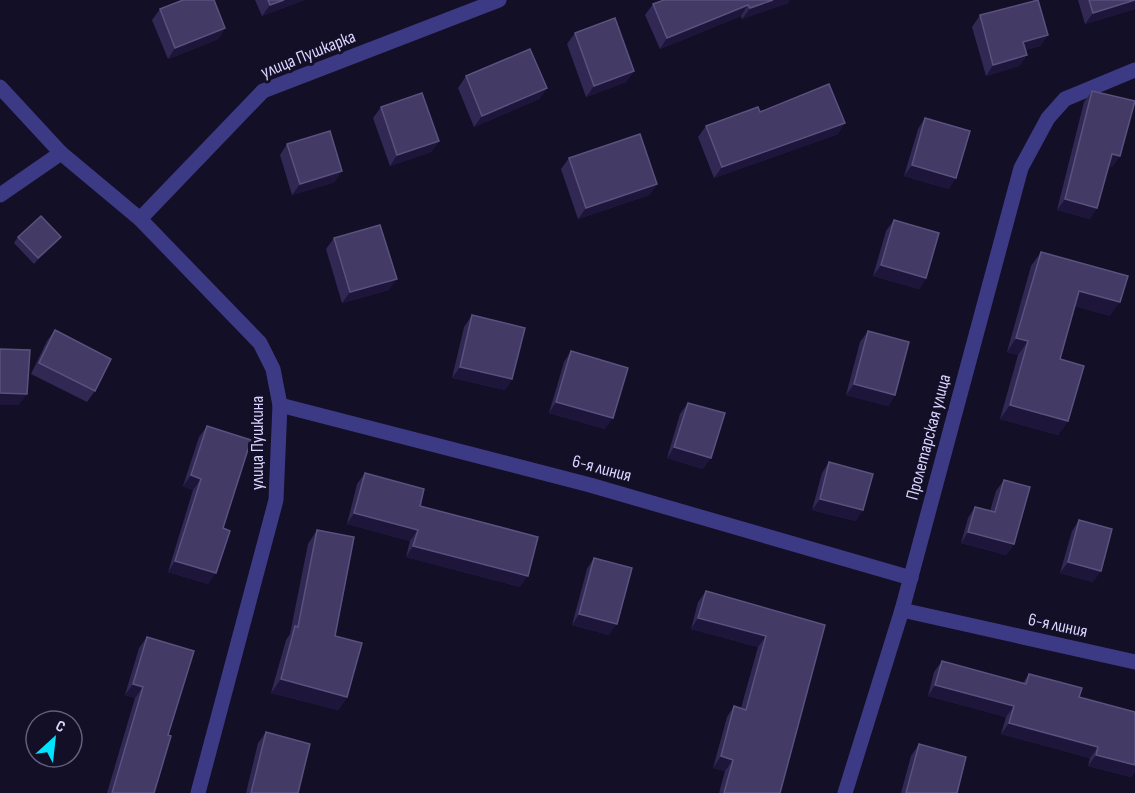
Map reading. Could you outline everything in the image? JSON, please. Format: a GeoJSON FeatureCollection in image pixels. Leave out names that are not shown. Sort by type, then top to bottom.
{"type":"FeatureCollection","features":[{"type":"Feature","properties":{"kind":"street","name":"улица Пушкарка"},"geometry":{"type":"LineString","coordinates":[[140,219],[263,91],[499,0]]}},
{"type":"Feature","properties":{"kind":"street","name":"Пролетарская улица"},"geometry":{"type":"LineString","coordinates":[[845,793],[902,610],[1021,168],[1048,118],[1065,99],[1135,70]]}},
{"type":"Feature","properties":{"kind":"street","name":"улица Пушкина"},"geometry":{"type":"LineString","coordinates":[[0,87],[61,153],[140,219],[260,343],[273,369],[280,405],[276,500],[198,793]]}},
{"type":"Feature","properties":{"kind":"street"},"geometry":{"type":"LineString","coordinates":[[0,195],[61,153]]}},
{"type":"Feature","properties":{"kind":"street","name":"6-я линия"},"geometry":{"type":"LineString","coordinates":[[280,405],[590,485],[911,578]]}},
{"type":"Feature","properties":{"kind":"street","name":"6-я линия"},"geometry":{"type":"LineString","coordinates":[[902,610],[1135,662]]}},
{"type":"Feature","properties":{"kind":"building"},"geometry":{"type":"Polygon","coordinates":[[[183,0],[214,0],[225,28],[175,48],[160,9],[183,0]]]}},
{"type":"Feature","properties":{"kind":"building"},"geometry":{"type":"Polygon","coordinates":[[[268,0],[284,0],[270,5],[268,0]]]}},
{"type":"Feature","properties":{"kind":"building"},"geometry":{"type":"Polygon","coordinates":[[[664,0],[773,0],[750,8],[748,5],[667,38],[653,4],[664,0]]]}},
{"type":"Feature","properties":{"kind":"building"},"geometry":{"type":"Polygon","coordinates":[[[1038,0],[1048,35],[1023,42],[1027,55],[993,65],[980,15],[1038,0]]]}},
{"type":"Feature","properties":{"kind":"building"},"geometry":{"type":"Polygon","coordinates":[[[1089,0],[1135,0],[1093,13],[1089,0]]]}},
{"type":"Feature","properties":{"kind":"building"},"geometry":{"type":"Polygon","coordinates":[[[615,18],[634,71],[594,86],[575,33],[615,18]]]}},
{"type":"Feature","properties":{"kind":"building"},"geometry":{"type":"Polygon","coordinates":[[[530,49],[547,88],[482,116],[466,76],[530,49]]]}},
{"type":"Feature","properties":{"kind":"building"},"geometry":{"type":"Polygon","coordinates":[[[829,84],[845,123],[722,167],[706,126],[758,107],[760,112],[829,84]]]}},
{"type":"Feature","properties":{"kind":"building"},"geometry":{"type":"Polygon","coordinates":[[[1092,91],[1135,101],[1120,156],[1112,154],[1097,208],[1065,199],[1092,91]]]}},
{"type":"Feature","properties":{"kind":"building"},"geometry":{"type":"Polygon","coordinates":[[[422,93],[439,141],[397,155],[381,107],[422,93]]]}},
{"type":"Feature","properties":{"kind":"building"},"geometry":{"type":"Polygon","coordinates":[[[925,118],[970,131],[956,178],[912,165],[925,118]]]}},
{"type":"Feature","properties":{"kind":"building"},"geometry":{"type":"Polygon","coordinates":[[[330,131],[342,171],[300,184],[287,144],[330,131]]]}},
{"type":"Feature","properties":{"kind":"building"},"geometry":{"type":"Polygon","coordinates":[[[640,134],[657,184],[586,208],[569,158],[640,134]]]}},
{"type":"Feature","properties":{"kind":"building"},"geometry":{"type":"Polygon","coordinates":[[[41,216],[61,237],[38,258],[18,237],[41,216]]]}},
{"type":"Feature","properties":{"kind":"building"},"geometry":{"type":"Polygon","coordinates":[[[894,220],[939,233],[926,278],[881,265],[894,220]]]}},
{"type":"Feature","properties":{"kind":"building"},"geometry":{"type":"Polygon","coordinates":[[[380,225],[397,279],[350,292],[334,238],[380,225]]]}},
{"type":"Feature","properties":{"kind":"building"},"geometry":{"type":"Polygon","coordinates":[[[1041,252],[1128,276],[1120,302],[1079,291],[1060,359],[1084,366],[1068,421],[1010,405],[1028,341],[1016,338],[1041,252]]]}},
{"type":"Feature","properties":{"kind":"building"},"geometry":{"type":"Polygon","coordinates":[[[472,315],[525,328],[512,379],[460,367],[472,315]]]}},
{"type":"Feature","properties":{"kind":"building"},"geometry":{"type":"Polygon","coordinates":[[[55,330],[111,359],[95,391],[39,363],[55,330]]]}},
{"type":"Feature","properties":{"kind":"building"},"geometry":{"type":"Polygon","coordinates":[[[868,331],[909,342],[895,395],[854,384],[868,331]]]}},
{"type":"Feature","properties":{"kind":"building"},"geometry":{"type":"Polygon","coordinates":[[[0,349],[30,350],[27,394],[0,393],[0,349]]]}},
{"type":"Feature","properties":{"kind":"building"},"geometry":{"type":"Polygon","coordinates":[[[571,351],[628,368],[613,418],[556,402],[571,351]]]}},
{"type":"Feature","properties":{"kind":"building"},"geometry":{"type":"Polygon","coordinates":[[[688,403],[725,413],[711,458],[674,447],[688,403]]]}},
{"type":"Feature","properties":{"kind":"building"},"geometry":{"type":"Polygon","coordinates":[[[207,426],[251,440],[223,528],[230,531],[216,573],[175,561],[201,479],[191,475],[207,426]]]}},
{"type":"Feature","properties":{"kind":"building"},"geometry":{"type":"Polygon","coordinates":[[[829,462],[873,474],[863,510],[820,499],[829,462]]]}},
{"type":"Feature","properties":{"kind":"building"},"geometry":{"type":"Polygon","coordinates":[[[365,473],[424,489],[420,506],[538,537],[528,576],[413,546],[418,530],[354,513],[365,473]]]}},
{"type":"Feature","properties":{"kind":"building"},"geometry":{"type":"Polygon","coordinates":[[[1004,480],[1030,487],[1014,544],[968,532],[975,507],[995,512],[1004,480]]]}},
{"type":"Feature","properties":{"kind":"building"},"geometry":{"type":"Polygon","coordinates":[[[1079,520],[1112,529],[1101,571],[1068,562],[1079,520]]]}},
{"type":"Feature","properties":{"kind":"building"},"geometry":{"type":"Polygon","coordinates":[[[317,530],[354,537],[335,636],[362,643],[347,697],[281,679],[295,626],[298,627],[317,530]]]}},
{"type":"Feature","properties":{"kind":"building"},"geometry":{"type":"Polygon","coordinates":[[[594,558],[632,568],[617,624],[579,614],[594,558]]]}},
{"type":"Feature","properties":{"kind":"building"},"geometry":{"type":"Polygon","coordinates":[[[706,591],[825,625],[780,793],[724,793],[733,760],[721,756],[734,706],[746,710],[766,636],[698,618],[706,591]]]}},
{"type":"Feature","properties":{"kind":"building"},"geometry":{"type":"Polygon","coordinates":[[[147,637],[194,651],[168,735],[171,736],[154,793],[112,793],[143,687],[133,684],[147,637]]]}},
{"type":"Feature","properties":{"kind":"building"},"geometry":{"type":"Polygon","coordinates":[[[942,661],[1026,684],[1029,674],[1082,688],[1079,697],[1135,712],[1135,765],[1096,755],[1098,747],[1009,723],[1014,706],[935,685],[942,661]]]}},
{"type":"Feature","properties":{"kind":"building"},"geometry":{"type":"Polygon","coordinates":[[[266,732],[310,744],[298,793],[251,793],[266,732]]]}},
{"type":"Feature","properties":{"kind":"building"},"geometry":{"type":"Polygon","coordinates":[[[919,744],[966,757],[957,793],[906,793],[919,744]]]}}]}
